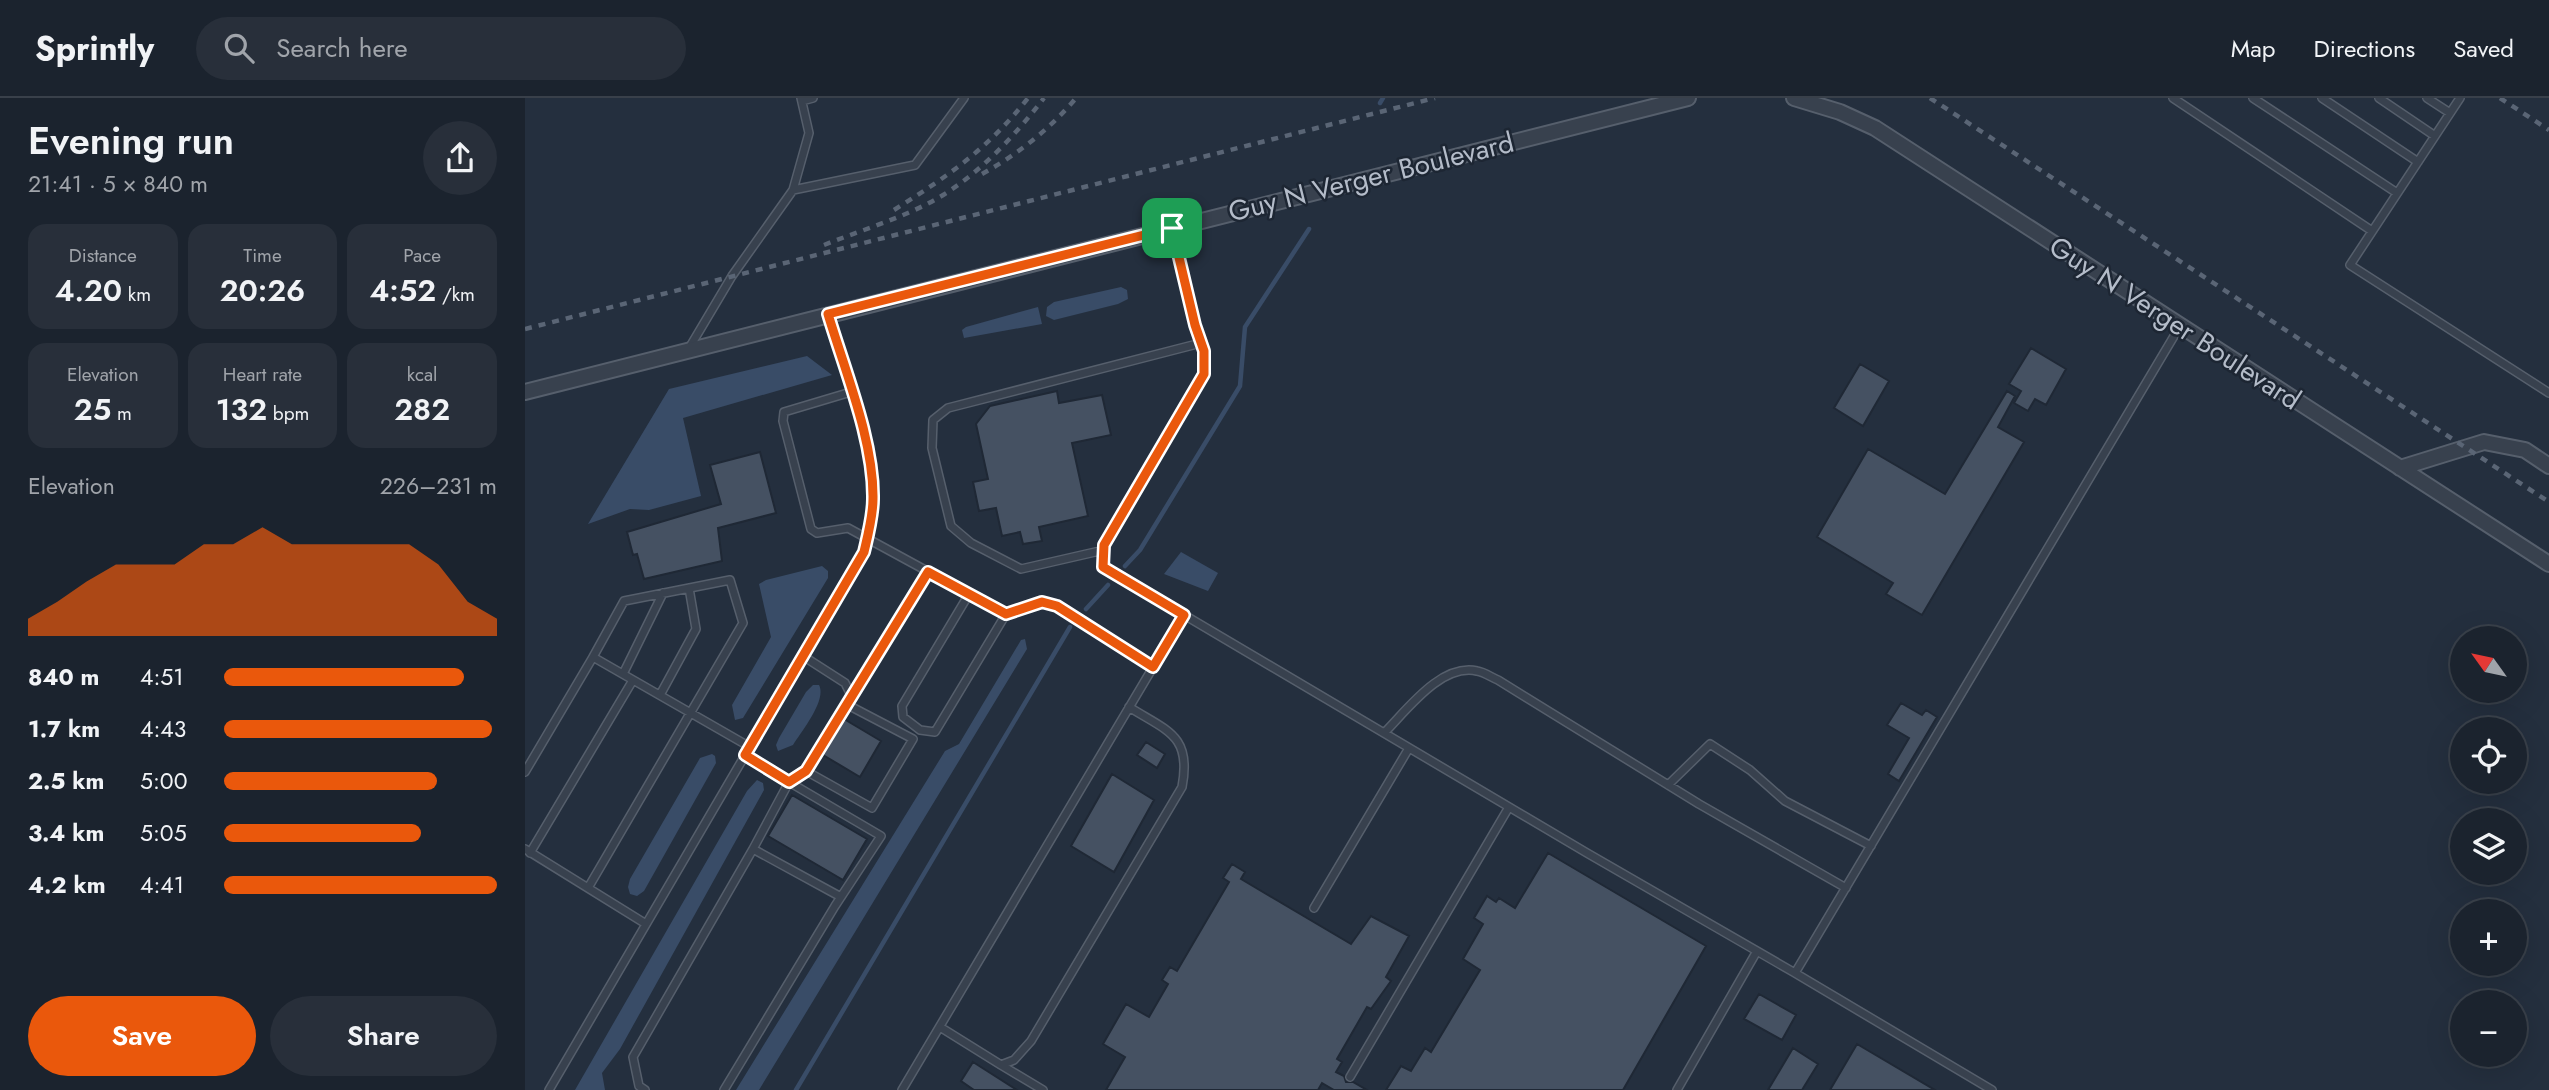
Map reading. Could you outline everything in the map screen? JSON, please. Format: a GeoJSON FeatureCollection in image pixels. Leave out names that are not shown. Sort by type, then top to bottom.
{"type":"FeatureCollection","features":[{"type":"Feature","properties":{"kind":"street","name":"Guy N Verger Boulevard"},"geometry":{"type":"LineString","coordinates":[[525,392],[1688,98]]}},
{"type":"Feature","properties":{"kind":"street","name":"Guy N Verger Boulevard"},"geometry":{"type":"LineString","coordinates":[[1794,98],[1814,100],[1875,128],[2549,564]]}},
{"type":"Feature","properties":{"kind":"street"},"geometry":{"type":"LineString","coordinates":[[2400,468],[2484,442],[2525,450],[2549,466]]}},
{"type":"Feature","properties":{"kind":"lane"},"geometry":{"type":"LineString","coordinates":[[687,350],[732,276],[793,190],[809,133],[802,100],[813,98]]}},
{"type":"Feature","properties":{"kind":"lane"},"geometry":{"type":"LineString","coordinates":[[793,190],[915,165],[964,98]]}},
{"type":"Feature","properties":{"kind":"lane"},"geometry":{"type":"LineString","coordinates":[[2173,98],[2372,231]]}},
{"type":"Feature","properties":{"kind":"lane"},"geometry":{"type":"LineString","coordinates":[[2253,98],[2397,193]]}},
{"type":"Feature","properties":{"kind":"lane"},"geometry":{"type":"LineString","coordinates":[[2322,98],[2418,162]]}},
{"type":"Feature","properties":{"kind":"lane"},"geometry":{"type":"LineString","coordinates":[[2379,98],[2435,136]]}},
{"type":"Feature","properties":{"kind":"lane"},"geometry":{"type":"LineString","coordinates":[[2427,98],[2450,113]]}},
{"type":"Feature","properties":{"kind":"lane"},"geometry":{"type":"LineString","coordinates":[[2460,98],[2350,265],[2549,393]]}},
{"type":"Feature","properties":{"kind":"lane"},"geometry":{"type":"LineString","coordinates":[[1172,228],[1195,325],[1204,351],[1204,374],[1104,545],[1103,567],[1992,1090]]}},
{"type":"Feature","properties":{"kind":"lane"},"geometry":{"type":"LineString","coordinates":[[549,1090],[864,552],[873,503],[873,485],[866,442],[828,314]]}},
{"type":"Feature","properties":{"kind":"lane"},"geometry":{"type":"LineString","coordinates":[[1795,973],[2180,326]]}},
{"type":"Feature","properties":{"kind":"lane"},"geometry":{"type":"LineString","coordinates":[[1104,550],[1021,569],[971,543],[951,526],[932,449],[933,420],[948,408],[1201,343]]}},
{"type":"Feature","properties":{"kind":"lane"},"geometry":{"type":"LineString","coordinates":[[851,392],[784,412],[783,421],[811,529],[817,533],[848,528],[1006,614]]}},
{"type":"Feature","properties":{"kind":"lane"},"geometry":{"type":"LineString","coordinates":[[645,1090],[639,1086],[633,1057],[754,849],[789,782],[806,771],[928,572]]}},
{"type":"Feature","properties":{"kind":"lane"},"geometry":{"type":"LineString","coordinates":[[525,772],[624,601],[730,580],[743,623],[588,888]]}},
{"type":"Feature","properties":{"kind":"lane"},"geometry":{"type":"LineString","coordinates":[[660,695],[696,629],[689,588]]}},
{"type":"Feature","properties":{"kind":"lane"},"geometry":{"type":"LineString","coordinates":[[623,674],[663,593]]}},
{"type":"Feature","properties":{"kind":"lane"},"geometry":{"type":"LineString","coordinates":[[969,594],[902,706],[902,717],[920,730],[935,732],[1006,614],[1042,602],[1057,606],[1153,667]]}},
{"type":"Feature","properties":{"kind":"lane"},"geometry":{"type":"LineString","coordinates":[[906,1089],[1184,615]]}},
{"type":"Feature","properties":{"kind":"lane"},"geometry":{"type":"LineString","coordinates":[[803,656],[845,683],[851,695]]}},
{"type":"Feature","properties":{"kind":"lane"},"geometry":{"type":"LineString","coordinates":[[593,657],[750,747]]}},
{"type":"Feature","properties":{"kind":"lane"},"geometry":{"type":"LineString","coordinates":[[1384,733],[1439,679],[1460,671],[1477,671],[1498,680],[1668,785],[1846,888]]}},
{"type":"Feature","properties":{"kind":"lane"},"geometry":{"type":"LineString","coordinates":[[633,680],[528,851],[646,925]]}},
{"type":"Feature","properties":{"kind":"lane"},"geometry":{"type":"LineString","coordinates":[[806,771],[872,808],[913,739],[846,704]]}},
{"type":"Feature","properties":{"kind":"lane"},"geometry":{"type":"LineString","coordinates":[[1001,1065],[1014,1060],[1031,1041],[1182,787],[1185,773],[1184,755],[1177,737],[1129,707]]}},
{"type":"Feature","properties":{"kind":"lane"},"geometry":{"type":"LineString","coordinates":[[1668,785],[1710,744],[1750,770],[1785,801],[1871,846]]}},
{"type":"Feature","properties":{"kind":"lane"},"geometry":{"type":"LineString","coordinates":[[1314,908],[1409,748]]}},
{"type":"Feature","properties":{"kind":"lane"},"geometry":{"type":"LineString","coordinates":[[724,1090],[881,835],[745,755]]}},
{"type":"Feature","properties":{"kind":"lane"},"geometry":{"type":"LineString","coordinates":[[1350,1077],[1509,807]]}},
{"type":"Feature","properties":{"kind":"lane"},"geometry":{"type":"LineString","coordinates":[[754,849],[841,897]]}},
{"type":"Feature","properties":{"kind":"lane"},"geometry":{"type":"LineString","coordinates":[[1677,1090],[1758,951]]}},
{"type":"Feature","properties":{"kind":"lane"},"geometry":{"type":"LineString","coordinates":[[940,1027],[1043,1090]]}},
{"type":"Feature","properties":{"kind":"water"},"geometry":{"type":"Polygon","coordinates":[[[1121,287],[1127,290],[1128,299],[1118,304],[1054,320],[1046,316],[1047,307],[1054,302],[1121,287]]]}},
{"type":"Feature","properties":{"kind":"water"},"geometry":{"type":"Polygon","coordinates":[[[1038,307],[1042,324],[964,338],[962,330],[966,327],[1038,307]]]}},
{"type":"Feature","properties":{"kind":"water"},"geometry":{"type":"Polygon","coordinates":[[[807,356],[832,375],[683,418],[701,496],[649,510],[630,509],[588,524],[669,389],[807,356]]]}},
{"type":"Feature","properties":{"kind":"water"},"geometry":{"type":"Polygon","coordinates":[[[1181,552],[1218,573],[1208,591],[1164,574],[1181,552]]]}},
{"type":"Feature","properties":{"kind":"water"},"geometry":{"type":"Polygon","coordinates":[[[822,566],[828,571],[828,578],[743,718],[735,720],[732,705],[771,637],[759,584],[822,566]]]}},
{"type":"Feature","properties":{"kind":"water"},"geometry":{"type":"Polygon","coordinates":[[[1025,639],[1027,649],[759,1090],[736,1090],[945,751],[959,744],[1021,640],[1025,639]]]}},
{"type":"Feature","properties":{"kind":"water"},"geometry":{"type":"Polygon","coordinates":[[[813,685],[819,685],[821,691],[817,707],[793,745],[778,751],[776,745],[779,738],[806,692],[813,685]]]}},
{"type":"Feature","properties":{"kind":"water"},"geometry":{"type":"Polygon","coordinates":[[[712,754],[716,763],[644,891],[637,896],[630,894],[630,879],[700,758],[712,754]]]}},
{"type":"Feature","properties":{"kind":"water"},"geometry":{"type":"Polygon","coordinates":[[[757,780],[763,783],[764,790],[620,1049],[602,1073],[605,1090],[575,1090],[747,791],[757,780]]]}},
{"type":"Feature","properties":{"kind":"building"},"geometry":{"type":"Polygon","coordinates":[[[2031,348],[2066,369],[2046,405],[2035,399],[2028,411],[2014,403],[2021,391],[2009,384],[2031,348]]]}},
{"type":"Feature","properties":{"kind":"building"},"geometry":{"type":"Polygon","coordinates":[[[1860,364],[1889,381],[1863,426],[1834,408],[1860,364]]]}},
{"type":"Feature","properties":{"kind":"building"},"geometry":{"type":"Polygon","coordinates":[[[1057,391],[1059,403],[1102,395],[1111,435],[1072,443],[1088,516],[1039,527],[1042,541],[1023,544],[1020,532],[1002,536],[996,508],[979,511],[973,482],[988,479],[976,424],[990,406],[1057,391]]]}},
{"type":"Feature","properties":{"kind":"building"},"geometry":{"type":"Polygon","coordinates":[[[2007,391],[2015,396],[1998,427],[2024,442],[1922,615],[1886,594],[1893,583],[1817,537],[1868,449],[1945,494],[2007,391]]]}},
{"type":"Feature","properties":{"kind":"building"},"geometry":{"type":"Polygon","coordinates":[[[760,452],[776,513],[718,528],[722,561],[644,579],[637,554],[633,555],[627,532],[721,504],[710,465],[760,452]]]}},
{"type":"Feature","properties":{"kind":"building"},"geometry":{"type":"Polygon","coordinates":[[[1901,703],[1922,715],[1926,710],[1937,717],[1899,781],[1888,774],[1909,738],[1887,725],[1901,703]]]}},
{"type":"Feature","properties":{"kind":"building"},"geometry":{"type":"Polygon","coordinates":[[[844,719],[881,741],[860,777],[823,755],[844,719]]]}},
{"type":"Feature","properties":{"kind":"building"},"geometry":{"type":"Polygon","coordinates":[[[1146,742],[1165,754],[1157,768],[1137,755],[1146,742]]]}},
{"type":"Feature","properties":{"kind":"building"},"geometry":{"type":"Polygon","coordinates":[[[1112,774],[1154,800],[1114,872],[1071,846],[1112,774]]]}},
{"type":"Feature","properties":{"kind":"building"},"geometry":{"type":"Polygon","coordinates":[[[792,795],[867,839],[843,880],[768,836],[792,795]]]}},
{"type":"Feature","properties":{"kind":"building"},"geometry":{"type":"Polygon","coordinates":[[[1548,853],[1706,946],[1623,1090],[1386,1090],[1401,1066],[1411,1071],[1425,1048],[1431,1052],[1480,970],[1463,959],[1483,924],[1474,918],[1487,896],[1496,902],[1499,898],[1515,908],[1548,853]]]}},
{"type":"Feature","properties":{"kind":"building"},"geometry":{"type":"Polygon","coordinates":[[[1232,864],[1245,872],[1241,879],[1351,944],[1371,916],[1409,936],[1386,977],[1391,981],[1371,1009],[1367,1007],[1337,1059],[1342,1062],[1336,1072],[1344,1076],[1346,1082],[1353,1082],[1367,1090],[1334,1090],[1322,1083],[1318,1090],[1106,1090],[1125,1057],[1103,1044],[1126,1004],[1149,1017],[1168,984],[1162,980],[1170,967],[1177,971],[1229,882],[1223,878],[1232,864]]]}},
{"type":"Feature","properties":{"kind":"building"},"geometry":{"type":"Polygon","coordinates":[[[1759,994],[1796,1015],[1782,1040],[1744,1019],[1759,994]]]}},
{"type":"Feature","properties":{"kind":"building"},"geometry":{"type":"Polygon","coordinates":[[[1857,1044],[1935,1090],[1830,1090],[1857,1044]]]}},
{"type":"Feature","properties":{"kind":"building"},"geometry":{"type":"Polygon","coordinates":[[[1793,1048],[1818,1064],[1802,1090],[1768,1090],[1793,1048]]]}},
{"type":"Feature","properties":{"kind":"building"},"geometry":{"type":"Polygon","coordinates":[[[973,1062],[1017,1090],[974,1090],[961,1081],[973,1062]]]}},
{"type":"Feature","properties":{"kind":"waterway"},"geometry":{"type":"LineString","coordinates":[[1380,103],[1383,98]]}},
{"type":"Feature","properties":{"kind":"waterway"},"geometry":{"type":"LineString","coordinates":[[1125,566],[1140,550],[1240,386],[1245,327],[1309,229]]}},
{"type":"Feature","properties":{"kind":"waterway"},"geometry":{"type":"LineString","coordinates":[[1086,609],[1108,585]]}},
{"type":"Feature","properties":{"kind":"waterway"},"geometry":{"type":"LineString","coordinates":[[796,1090],[1070,627]]}},
{"type":"Feature","properties":{"kind":"railway"},"geometry":{"type":"LineString","coordinates":[[894,210],[982,147],[1028,98]]}},
{"type":"Feature","properties":{"kind":"railway"},"geometry":{"type":"LineString","coordinates":[[824,245],[904,215],[946,193],[992,156],[1044,98]]}},
{"type":"Feature","properties":{"kind":"railway"},"geometry":{"type":"LineString","coordinates":[[982,174],[1033,140],[1076,98]]}},
{"type":"Feature","properties":{"kind":"railway"},"geometry":{"type":"LineString","coordinates":[[525,329],[1435,98]]}},
{"type":"Feature","properties":{"kind":"railway"},"geometry":{"type":"LineString","coordinates":[[1930,98],[2549,502]]}},
{"type":"Feature","properties":{"kind":"railway"},"geometry":{"type":"LineString","coordinates":[[2500,98],[2549,130]]}},
{"type":"Feature","properties":{"kind":"route"},"geometry":{"type":"LineString","coordinates":[[1172,228],[1195,325],[1204,351],[1204,374],[1104,545],[1103,567],[1184,615],[1153,667],[1057,606],[1042,602],[1006,614],[928,572],[806,771],[789,782],[745,755],[864,552],[869,530],[873,485],[866,442],[828,314],[1172,228]]}}]}
